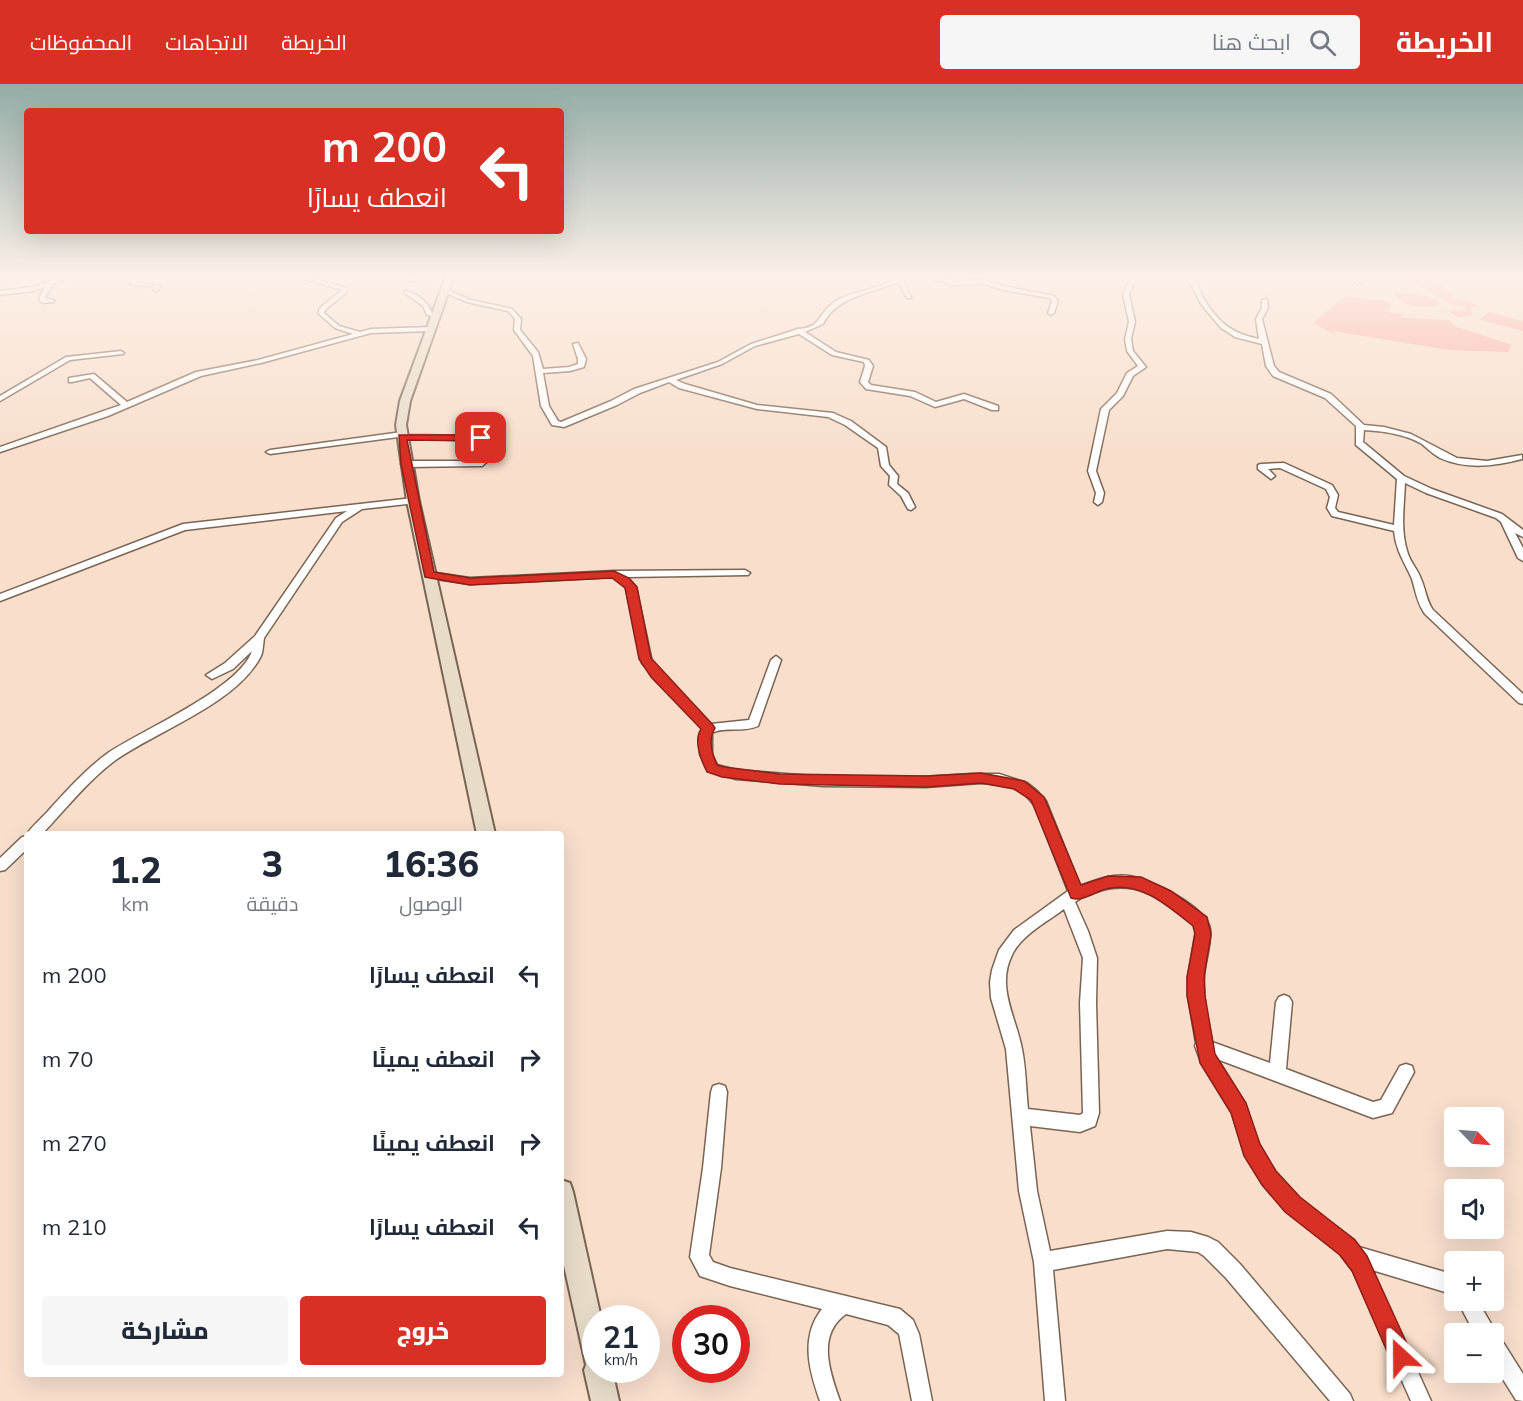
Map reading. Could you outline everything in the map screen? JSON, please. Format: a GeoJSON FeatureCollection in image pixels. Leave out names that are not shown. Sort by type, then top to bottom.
{"type":"FeatureCollection","features":[{"type":"Feature","properties":{"kind":"main road"},"geometry":{"type":"LineString","coordinates":[[428,337],[405,401],[402,416],[405,464],[485,831]]}},
{"type":"Feature","properties":{"kind":"main road"},"geometry":{"type":"LineString","coordinates":[[564,1206],[585,1305]]}},
{"type":"Feature","properties":{"kind":"main road"},"geometry":{"type":"LineString","coordinates":[[601,1383],[605,1401]]}},
{"type":"Feature","properties":{"kind":"street"},"geometry":{"type":"LineString","coordinates":[[0,450],[105,414],[199,374],[259,362],[348,337]]}},
{"type":"Feature","properties":{"kind":"street"},"geometry":{"type":"LineString","coordinates":[[524,337],[531,345],[539,371],[544,408],[559,425],[642,389],[672,381],[720,363],[747,347],[776,337]]}},
{"type":"Feature","properties":{"kind":"street"},"geometry":{"type":"LineString","coordinates":[[809,337],[834,354],[867,361],[869,366],[864,382],[868,387],[912,394],[935,405],[956,397],[969,396],[995,408]]}},
{"type":"Feature","properties":{"kind":"street"},"geometry":{"type":"LineString","coordinates":[[1098,502],[1100,493],[1092,471],[1105,409],[1123,390],[1130,375],[1142,367],[1130,351],[1128,337]]}},
{"type":"Feature","properties":{"kind":"street"},"geometry":{"type":"LineString","coordinates":[[1242,337],[1263,342]]}},
{"type":"Feature","properties":{"kind":"street"},"geometry":{"type":"LineString","coordinates":[[1262,337],[1267,346],[1273,372],[1328,396],[1360,427],[1400,434],[1424,442],[1434,451],[1452,460],[1472,465],[1519,457]]}},
{"type":"Feature","properties":{"kind":"street"},"geometry":{"type":"LineString","coordinates":[[539,371],[574,369],[581,365],[582,359],[576,344]]}},
{"type":"Feature","properties":{"kind":"street"},"geometry":{"type":"LineString","coordinates":[[0,399],[68,358],[121,353]]}},
{"type":"Feature","properties":{"kind":"street"},"geometry":{"type":"LineString","coordinates":[[72,380],[91,376],[126,405]]}},
{"type":"Feature","properties":{"kind":"street"},"geometry":{"type":"LineString","coordinates":[[672,381],[682,386],[757,407],[820,413],[848,423],[882,447],[885,466],[894,476],[893,485],[905,495],[911,507]]}},
{"type":"Feature","properties":{"kind":"street"},"geometry":{"type":"LineString","coordinates":[[1360,427],[1359,443],[1401,478],[1504,520],[1523,534]]}},
{"type":"Feature","properties":{"kind":"street"},"geometry":{"type":"LineString","coordinates":[[270,452],[402,436],[481,438],[491,442],[486,459],[479,464],[405,464]]}},
{"type":"Feature","properties":{"kind":"street"},"geometry":{"type":"LineString","coordinates":[[1271,476],[1261,467],[1281,465],[1329,487],[1334,492],[1335,498],[1330,508],[1335,514],[1399,529]]}},
{"type":"Feature","properties":{"kind":"street"},"geometry":{"type":"LineString","coordinates":[[1401,478],[1398,513],[1402,552],[1416,580],[1419,597],[1424,606],[1523,700]]}},
{"type":"Feature","properties":{"kind":"street"},"geometry":{"type":"LineString","coordinates":[[0,598],[183,527],[413,501]]}},
{"type":"Feature","properties":{"kind":"street"},"geometry":{"type":"LineString","coordinates":[[212,675],[229,666],[259,638],[339,520],[361,506]]}},
{"type":"Feature","properties":{"kind":"street"},"geometry":{"type":"LineString","coordinates":[[1504,520],[1523,558]]}},
{"type":"Feature","properties":{"kind":"street"},"geometry":{"type":"LineString","coordinates":[[429,575],[470,581],[614,574],[745,573]]}},
{"type":"Feature","properties":{"kind":"street"},"geometry":{"type":"LineString","coordinates":[[614,574],[625,580],[631,587],[647,663],[708,728],[742,727],[754,723],[776,660]]}},
{"type":"Feature","properties":{"kind":"street"},"geometry":{"type":"LineString","coordinates":[[37,831],[114,756],[196,708],[245,670],[259,651],[259,638]]}},
{"type":"Feature","properties":{"kind":"street"},"geometry":{"type":"LineString","coordinates":[[708,728],[704,734],[707,761],[712,768],[722,772],[780,779],[846,782],[1000,779],[1019,785],[1037,797],[1090,958],[1088,1003],[1091,1113],[1089,1120],[1080,1124],[1021,1117]]}},
{"type":"Feature","properties":{"kind":"street"},"geometry":{"type":"LineString","coordinates":[[0,866],[24,843]]}},
{"type":"Feature","properties":{"kind":"street"},"geometry":{"type":"LineString","coordinates":[[1055,1401],[1043,1262],[1028,1191],[1014,1049],[999,998],[999,970],[1006,950],[1019,934],[1071,896],[1108,882],[1128,881],[1166,895],[1201,922],[1203,934],[1196,986],[1203,1046],[1210,1064],[1239,1109],[1251,1149],[1269,1178],[1293,1205],[1340,1240],[1354,1255],[1421,1401]]}},
{"type":"Feature","properties":{"kind":"street"},"geometry":{"type":"LineString","coordinates":[[1277,1074],[1284,1002]]}},
{"type":"Feature","properties":{"kind":"street"},"geometry":{"type":"LineString","coordinates":[[1203,1046],[1377,1110],[1388,1105],[1406,1072]]}},
{"type":"Feature","properties":{"kind":"street"},"geometry":{"type":"LineString","coordinates":[[719,1092],[712,1168],[700,1245],[701,1261],[710,1271],[730,1277],[893,1316],[906,1327],[914,1349],[922,1401]]}},
{"type":"Feature","properties":{"kind":"street"},"geometry":{"type":"LineString","coordinates":[[1043,1262],[1167,1240],[1191,1241],[1201,1244],[1211,1249],[1233,1271],[1343,1401]]}},
{"type":"Feature","properties":{"kind":"street"},"geometry":{"type":"LineString","coordinates":[[1354,1255],[1444,1282]]}},
{"type":"Feature","properties":{"kind":"street"},"geometry":{"type":"LineString","coordinates":[[830,1401],[820,1367],[818,1341],[826,1317],[832,1310],[843,1305]]}},
{"type":"Feature","properties":{"kind":"street"},"geometry":{"type":"LineString","coordinates":[[1504,1362],[1523,1393]]}},
{"type":"Feature","properties":{"kind":"shaded area"},"geometry":{"type":"Polygon","coordinates":[[[1372,337],[1489,337],[1512,345],[1508,352],[1450,350],[1372,337]]]}},
{"type":"Feature","properties":{"kind":"route"},"geometry":{"type":"LineString","coordinates":[[481,438],[402,437],[405,464],[429,575],[470,581],[614,574],[625,580],[631,587],[645,659],[656,674],[708,728],[704,734],[706,754],[712,768],[722,772],[780,779],[846,782],[1000,779],[1019,785],[1037,797],[1076,893],[1108,882],[1128,881],[1141,884],[1166,895],[1201,922],[1203,934],[1196,977],[1196,996],[1203,1046],[1210,1064],[1234,1099],[1251,1149],[1269,1178],[1293,1205],[1340,1240],[1360,1264],[1401,1357]]}}]}
